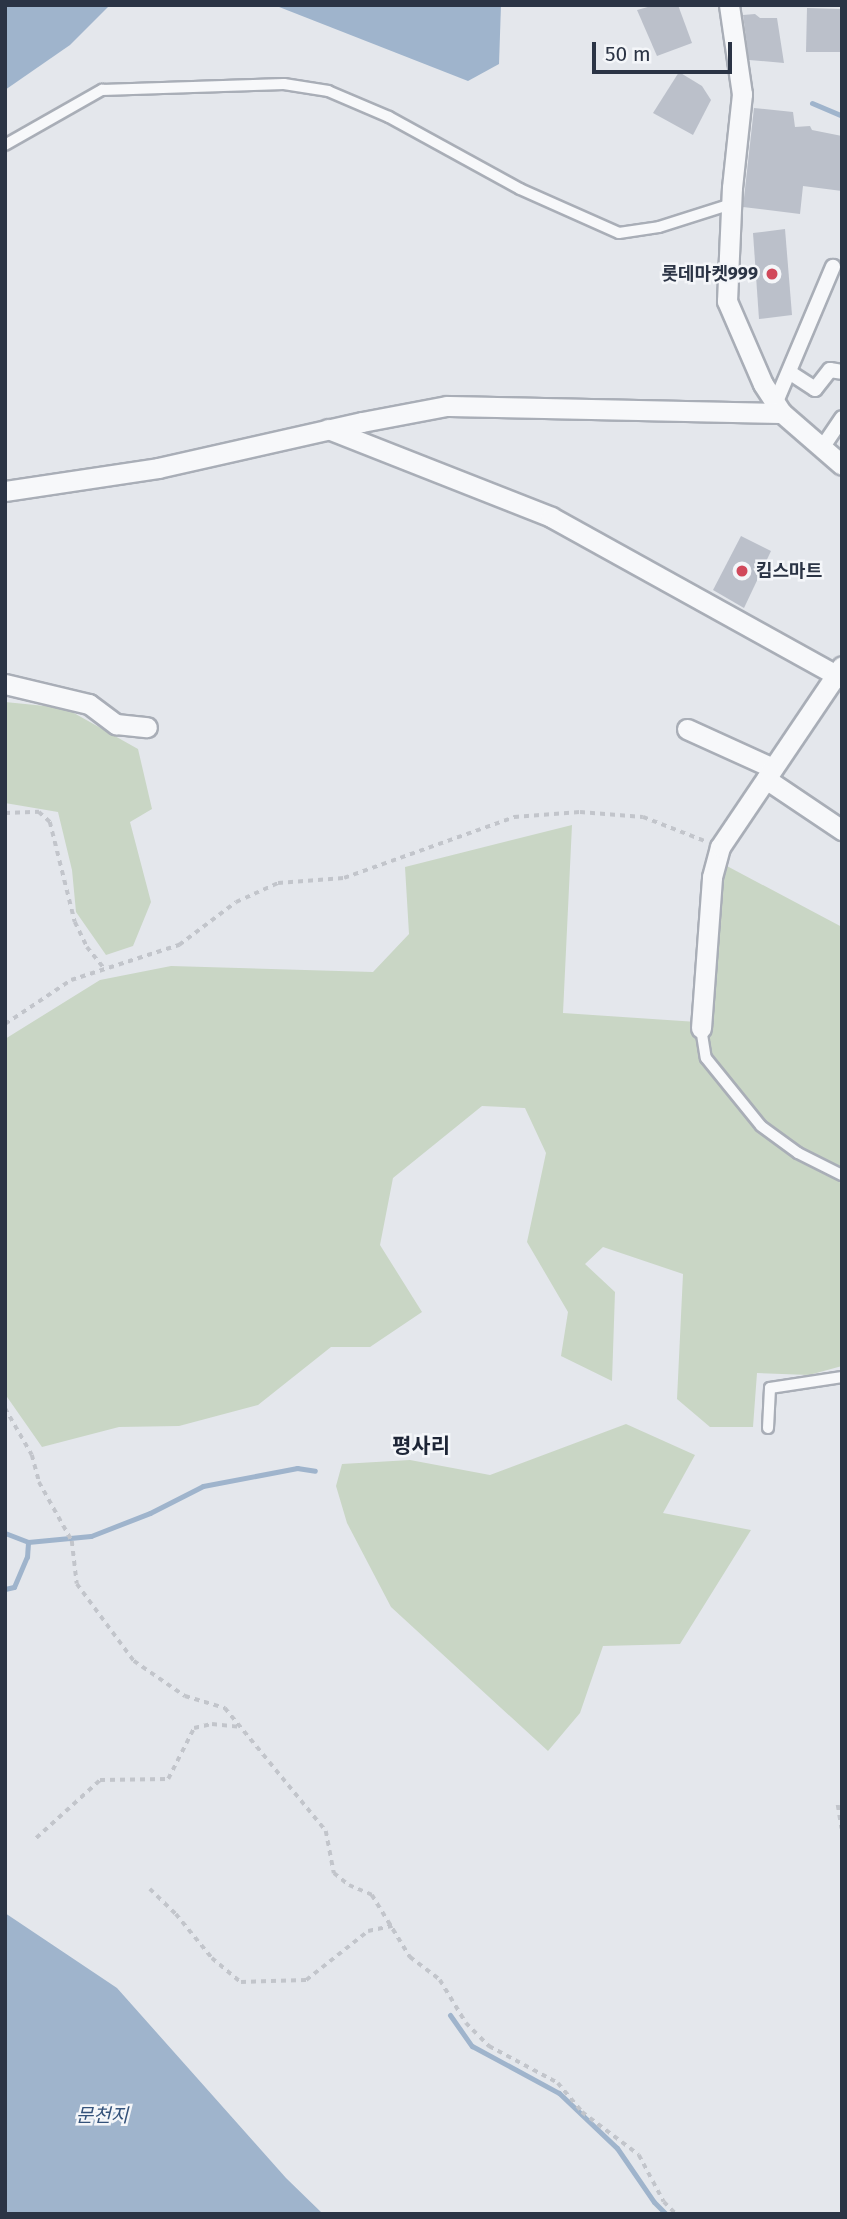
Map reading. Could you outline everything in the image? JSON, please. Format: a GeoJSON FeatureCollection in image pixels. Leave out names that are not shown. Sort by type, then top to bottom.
{"type":"FeatureCollection","features":[{"type":"Feature","properties":{"kind":"street"},"geometry":{"type":"LineString","coordinates":[[729,5],[743,94],[731,204],[727,301],[763,384],[778,409],[830,455]]}},
{"type":"Feature","properties":{"kind":"street"},"geometry":{"type":"LineString","coordinates":[[778,409],[789,372],[834,267]]}},
{"type":"Feature","properties":{"kind":"street"},"geometry":{"type":"LineString","coordinates":[[789,372],[815,389],[830,370],[841,369]]}},
{"type":"Feature","properties":{"kind":"street"},"geometry":{"type":"LineString","coordinates":[[5,491],[158,468],[328,429],[447,406],[778,409]]}},
{"type":"Feature","properties":{"kind":"street"},"geometry":{"type":"LineString","coordinates":[[830,455],[842,418]]}},
{"type":"Feature","properties":{"kind":"street"},"geometry":{"type":"LineString","coordinates":[[328,429],[551,517],[840,673],[720,847],[712,877],[701,1028]]}},
{"type":"Feature","properties":{"kind":"street"},"geometry":{"type":"LineString","coordinates":[[830,455],[842,432]]}},
{"type":"Feature","properties":{"kind":"street"},"geometry":{"type":"LineString","coordinates":[[5,684],[89,704],[116,724],[147,727]]}},
{"type":"Feature","properties":{"kind":"street"},"geometry":{"type":"LineString","coordinates":[[687,729],[769,773],[842,830]]}},
{"type":"Feature","properties":{"kind":"lane"},"geometry":{"type":"LineString","coordinates":[[5,145],[102,90],[284,84],[328,91],[389,117],[520,190],[619,233],[660,227],[731,204]]}},
{"type":"Feature","properties":{"kind":"lane"},"geometry":{"type":"LineString","coordinates":[[701,1028],[706,1058],[761,1126],[798,1153],[842,1175]]}},
{"type":"Feature","properties":{"kind":"lane"},"geometry":{"type":"LineString","coordinates":[[768,1428],[770,1388],[842,1377]]}},
{"type":"Feature","properties":{"kind":"path"},"geometry":{"type":"LineString","coordinates":[[5,813],[39,812],[50,822],[75,922],[87,947],[105,969]]}},
{"type":"Feature","properties":{"kind":"path"},"geometry":{"type":"LineString","coordinates":[[5,1024],[71,980],[179,946],[236,902],[278,883],[344,878],[513,817],[580,812],[643,817],[720,847]]}},
{"type":"Feature","properties":{"kind":"path"},"geometry":{"type":"LineString","coordinates":[[5,1408],[17,1424],[32,1455],[39,1482],[72,1541],[77,1584],[134,1661],[185,1696],[225,1708],[326,1831],[334,1872],[349,1885],[372,1895],[410,1958],[440,1980],[466,2023],[489,2046],[558,2083],[582,2112],[639,2155],[664,2202],[676,2214]]}},
{"type":"Feature","properties":{"kind":"path"},"geometry":{"type":"LineString","coordinates":[[36,1838],[100,1780],[168,1779],[194,1728],[212,1724],[242,1727]]}},
{"type":"Feature","properties":{"kind":"path"},"geometry":{"type":"LineString","coordinates":[[838,1805],[842,1829]]}},
{"type":"Feature","properties":{"kind":"path"},"geometry":{"type":"LineString","coordinates":[[150,1889],[176,1914],[212,1958],[241,1982],[306,1980],[368,1931],[392,1926]]}},
{"type":"Feature","properties":{"kind":"green space"},"geometry":{"type":"Polygon","coordinates":[[[5,702],[65,708],[138,749],[152,809],[130,822],[151,902],[133,946],[106,955],[76,912],[72,870],[58,812],[5,803],[5,702]]]}},
{"type":"Feature","properties":{"kind":"green space"},"geometry":{"type":"Polygon","coordinates":[[[572,825],[563,1013],[712,1023],[725,865],[842,927],[842,1366],[809,1375],[757,1373],[753,1427],[710,1427],[677,1399],[683,1274],[603,1247],[585,1264],[615,1292],[612,1381],[561,1356],[568,1312],[527,1242],[546,1153],[525,1108],[482,1106],[393,1178],[380,1245],[422,1312],[370,1347],[331,1347],[258,1405],[179,1426],[119,1427],[42,1447],[5,1394],[5,1039],[100,980],[171,966],[373,972],[409,934],[405,867],[572,825]]]}},
{"type":"Feature","properties":{"kind":"green space"},"geometry":{"type":"Polygon","coordinates":[[[626,1424],[695,1455],[663,1513],[751,1530],[680,1644],[603,1646],[580,1713],[548,1751],[391,1607],[347,1523],[336,1486],[342,1464],[410,1460],[490,1475],[626,1424]]]}},
{"type":"Feature","properties":{"kind":"water"},"geometry":{"type":"Polygon","coordinates":[[[5,5],[110,5],[70,45],[5,90],[5,5]]]}},
{"type":"Feature","properties":{"kind":"water"},"geometry":{"type":"Polygon","coordinates":[[[274,5],[501,5],[499,64],[468,81],[274,5]]]}},
{"type":"Feature","properties":{"kind":"water","name":"문천지"},"geometry":{"type":"Polygon","coordinates":[[[5,1913],[117,1988],[286,2178],[323,2214],[5,2214],[5,1913]]]}},
{"type":"Feature","properties":{"kind":"building"},"geometry":{"type":"Polygon","coordinates":[[[655,5],[678,5],[692,43],[657,56],[637,10],[655,5]]]}},
{"type":"Feature","properties":{"kind":"building"},"geometry":{"type":"Polygon","coordinates":[[[807,8],[842,9],[842,52],[806,52],[807,8]]]}},
{"type":"Feature","properties":{"kind":"building"},"geometry":{"type":"Polygon","coordinates":[[[755,14],[760,18],[777,18],[784,63],[749,60],[743,15],[755,14]]]}},
{"type":"Feature","properties":{"kind":"building"},"geometry":{"type":"Polygon","coordinates":[[[679,72],[702,86],[711,100],[693,135],[653,113],[679,72]]]}},
{"type":"Feature","properties":{"kind":"building"},"geometry":{"type":"Polygon","coordinates":[[[754,108],[793,112],[795,127],[810,126],[812,130],[842,136],[842,191],[803,186],[800,214],[743,207],[754,108]]]}},
{"type":"Feature","properties":{"kind":"building","name":"롯데마켓999"},"geometry":{"type":"Polygon","coordinates":[[[785,229],[792,315],[759,319],[753,233],[785,229]]]}},
{"type":"Feature","properties":{"kind":"building","name":"킴스마트"},"geometry":{"type":"Polygon","coordinates":[[[741,536],[771,551],[744,608],[713,590],[741,536]]]}},
{"type":"Feature","properties":{"kind":"waterway"},"geometry":{"type":"LineString","coordinates":[[812,103],[842,116]]}},
{"type":"Feature","properties":{"kind":"waterway"},"geometry":{"type":"LineString","coordinates":[[5,1533],[28,1542],[91,1536],[150,1513],[203,1486],[297,1468],[315,1471]]}},
{"type":"Feature","properties":{"kind":"waterway"},"geometry":{"type":"LineString","coordinates":[[5,1589],[14,1587],[27,1557],[28,1542]]}},
{"type":"Feature","properties":{"kind":"waterway"},"geometry":{"type":"LineString","coordinates":[[450,2015],[472,2046],[559,2093],[617,2148],[654,2202],[666,2214]]}},
{"type":"Feature","properties":{"kind":"place","name":"롯데마켓999"},"geometry":{"type":"Point","coordinates":[772,274]}},
{"type":"Feature","properties":{"kind":"place","name":"킴스마트"},"geometry":{"type":"Point","coordinates":[742,571]}},
{"type":"Feature","properties":{"kind":"district","name":"평사리"},"geometry":{"type":"Point","coordinates":[421,1446]}}]}
